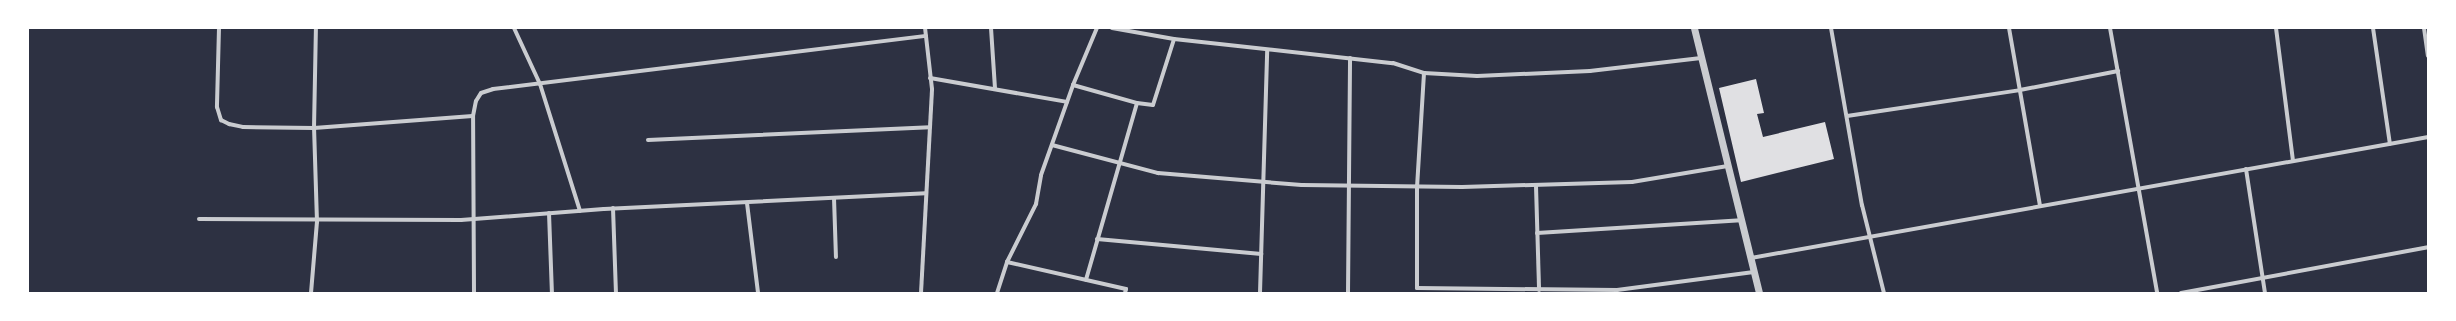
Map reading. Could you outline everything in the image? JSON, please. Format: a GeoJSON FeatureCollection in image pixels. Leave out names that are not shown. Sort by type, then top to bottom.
{"type":"FeatureCollection","features":[{"type":"Feature","properties":{"kind":"street"},"geometry":{"type":"LineString","coordinates":[[219,28],[217,108],[221,120],[243,127],[314,128],[473,116]]}},
{"type":"Feature","properties":{"kind":"street"},"geometry":{"type":"LineString","coordinates":[[311,293],[317,222],[314,128],[316,28]]}},
{"type":"Feature","properties":{"kind":"street"},"geometry":{"type":"LineString","coordinates":[[514,28],[540,84],[580,211]]}},
{"type":"Feature","properties":{"kind":"street"},"geometry":{"type":"LineString","coordinates":[[921,293],[930,127],[930,78],[925,28]]}},
{"type":"Feature","properties":{"kind":"street"},"geometry":{"type":"LineString","coordinates":[[990,28],[995,89]]}},
{"type":"Feature","properties":{"kind":"street"},"geometry":{"type":"LineString","coordinates":[[997,293],[1007,262],[1036,204],[1041,175],[1073,85],[1097,28]]}},
{"type":"Feature","properties":{"kind":"street"},"geometry":{"type":"LineString","coordinates":[[1112,28],[1174,39],[1267,50],[1393,62],[1424,73],[1477,76],[1590,71],[1701,58]]}},
{"type":"Feature","properties":{"kind":"street"},"geometry":{"type":"LineString","coordinates":[[1694,28],[1759,293]]}},
{"type":"Feature","properties":{"kind":"street"},"geometry":{"type":"LineString","coordinates":[[1831,28],[1870,236],[1884,293]]}},
{"type":"Feature","properties":{"kind":"street"},"geometry":{"type":"LineString","coordinates":[[2009,28],[2040,205]]}},
{"type":"Feature","properties":{"kind":"street"},"geometry":{"type":"LineString","coordinates":[[2110,28],[2140,187],[2157,293]]}},
{"type":"Feature","properties":{"kind":"street"},"geometry":{"type":"LineString","coordinates":[[2276,28],[2293,160]]}},
{"type":"Feature","properties":{"kind":"street"},"geometry":{"type":"LineString","coordinates":[[2373,28],[2390,144]]}},
{"type":"Feature","properties":{"kind":"street"},"geometry":{"type":"LineString","coordinates":[[2424,28],[2428,56]]}},
{"type":"Feature","properties":{"kind":"street"},"geometry":{"type":"LineString","coordinates":[[474,293],[475,219],[473,116],[476,101],[481,93],[540,84],[926,36]]}},
{"type":"Feature","properties":{"kind":"street"},"geometry":{"type":"LineString","coordinates":[[1073,85],[1137,103],[1153,105],[1174,39]]}},
{"type":"Feature","properties":{"kind":"street"},"geometry":{"type":"LineString","coordinates":[[1260,293],[1267,50]]}},
{"type":"Feature","properties":{"kind":"street"},"geometry":{"type":"LineString","coordinates":[[1348,293],[1350,58]]}},
{"type":"Feature","properties":{"kind":"street"},"geometry":{"type":"LineString","coordinates":[[1847,116],[2020,90],[2118,71]]}},
{"type":"Feature","properties":{"kind":"street"},"geometry":{"type":"LineString","coordinates":[[1424,73],[1417,186],[1417,288],[1539,290],[1650,287],[1754,272]]}},
{"type":"Feature","properties":{"kind":"street"},"geometry":{"type":"LineString","coordinates":[[930,78],[1067,102]]}},
{"type":"Feature","properties":{"kind":"street"},"geometry":{"type":"LineString","coordinates":[[1086,280],[1137,103]]}},
{"type":"Feature","properties":{"kind":"street"},"geometry":{"type":"LineString","coordinates":[[648,140],[930,127]]}},
{"type":"Feature","properties":{"kind":"street"},"geometry":{"type":"LineString","coordinates":[[1751,258],[2140,187],[2428,137]]}},
{"type":"Feature","properties":{"kind":"street"},"geometry":{"type":"LineString","coordinates":[[1052,145],[1158,173],[1262,182],[1349,185],[1536,186],[1632,182],[1728,166]]}},
{"type":"Feature","properties":{"kind":"street"},"geometry":{"type":"LineString","coordinates":[[2246,169],[2264,293]]}},
{"type":"Feature","properties":{"kind":"street"},"geometry":{"type":"LineString","coordinates":[[1536,186],[1539,290]]}},
{"type":"Feature","properties":{"kind":"street"},"geometry":{"type":"LineString","coordinates":[[199,219],[317,222],[475,219],[613,208],[747,203],[926,193]]}},
{"type":"Feature","properties":{"kind":"street"},"geometry":{"type":"LineString","coordinates":[[834,198],[836,257]]}},
{"type":"Feature","properties":{"kind":"street"},"geometry":{"type":"LineString","coordinates":[[747,203],[758,293]]}},
{"type":"Feature","properties":{"kind":"street"},"geometry":{"type":"LineString","coordinates":[[613,208],[616,292]]}},
{"type":"Feature","properties":{"kind":"street"},"geometry":{"type":"LineString","coordinates":[[549,213],[552,293]]}},
{"type":"Feature","properties":{"kind":"street"},"geometry":{"type":"LineString","coordinates":[[1537,233],[1741,220]]}},
{"type":"Feature","properties":{"kind":"street"},"geometry":{"type":"LineString","coordinates":[[1097,239],[1261,254]]}},
{"type":"Feature","properties":{"kind":"street"},"geometry":{"type":"LineString","coordinates":[[2181,293],[2428,247]]}},
{"type":"Feature","properties":{"kind":"street"},"geometry":{"type":"LineString","coordinates":[[1007,262],[1126,289],[1125,293]]}},
{"type":"Feature","properties":{"kind":"building"},"geometry":{"type":"Polygon","coordinates":[[[1756,79],[1764,113],[1757,114],[1763,137],[1825,122],[1834,159],[1741,182],[1719,88],[1756,79]]]}}]}
